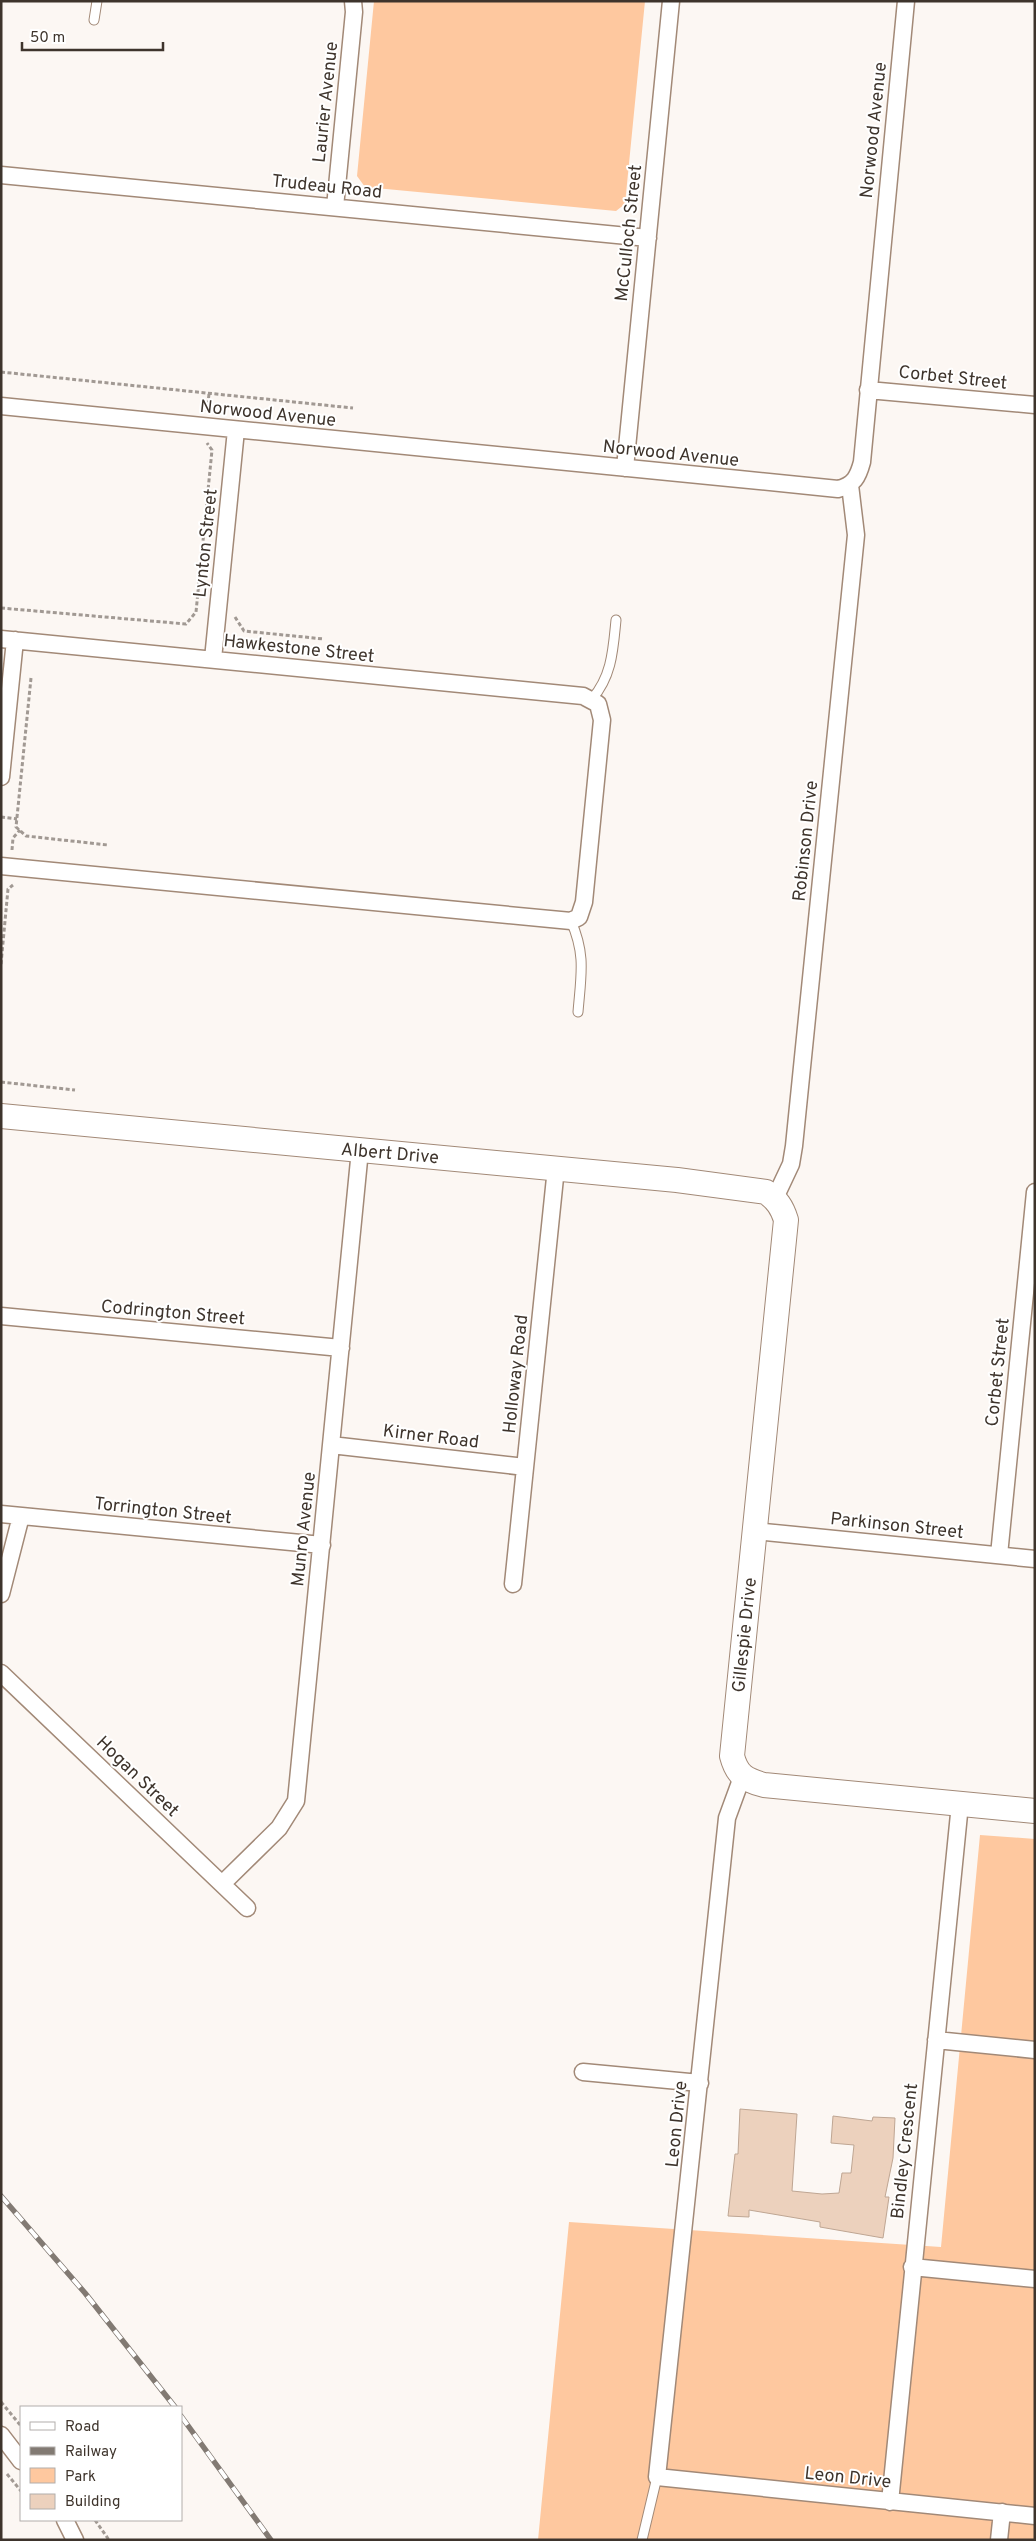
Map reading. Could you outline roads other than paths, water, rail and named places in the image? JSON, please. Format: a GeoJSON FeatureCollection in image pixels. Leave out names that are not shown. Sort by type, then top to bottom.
{"type":"FeatureCollection","features":[{"type":"Feature","properties":{"kind":"street","name":"Laurier Avenue"},"geometry":{"type":"LineString","coordinates":[[335,207],[354,12],[353,1]]}},
{"type":"Feature","properties":{"kind":"street","name":"McCulloch Street"},"geometry":{"type":"LineString","coordinates":[[625,468],[671,1]]}},
{"type":"Feature","properties":{"kind":"street","name":"Norwood Avenue"},"geometry":{"type":"LineString","coordinates":[[1,406],[838,489],[850,485],[858,477],[862,462],[906,1]]}},
{"type":"Feature","properties":{"kind":"street","name":"Trudeau Road"},"geometry":{"type":"LineString","coordinates":[[1,175],[648,238]]}},
{"type":"Feature","properties":{"kind":"street","name":"Corbet Street"},"geometry":{"type":"LineString","coordinates":[[868,390],[1035,405]]}},
{"type":"Feature","properties":{"kind":"street","name":"Lynton Street"},"geometry":{"type":"LineString","coordinates":[[213,659],[236,430]]}},
{"type":"Feature","properties":{"kind":"street","name":"Robinson Drive"},"geometry":{"type":"LineString","coordinates":[[776,1198],[791,1164],[794,1146],[856,535],[850,485]]}},
{"type":"Feature","properties":{"kind":"street","name":"Hawkestone Street"},"geometry":{"type":"LineString","coordinates":[[8,639],[582,696],[592,699]]}},
{"type":"Feature","properties":{"kind":"street"},"geometry":{"type":"LineString","coordinates":[[1,778],[8,639]]}},
{"type":"Feature","properties":{"kind":"street"},"geometry":{"type":"LineString","coordinates":[[1,866],[571,921],[579,917],[584,902],[601,729],[601,711],[592,699]]}},
{"type":"Feature","properties":{"kind":"street","name":"Albert Drive"},"geometry":{"type":"LineString","coordinates":[[1,1116],[556,1168],[756,1189],[776,1198]]}},
{"type":"Feature","properties":{"kind":"street","name":"Munro Avenue"},"geometry":{"type":"LineString","coordinates":[[222,1884],[279,1828],[296,1801],[360,1150]]}},
{"type":"Feature","properties":{"kind":"street","name":"Holloway Road"},"geometry":{"type":"LineString","coordinates":[[514,1584],[556,1168]]}},
{"type":"Feature","properties":{"kind":"street","name":"Corbet Street"},"geometry":{"type":"LineString","coordinates":[[999,1555],[1035,1192]]}},
{"type":"Feature","properties":{"kind":"street","name":"Gillespie Drive"},"geometry":{"type":"LineString","coordinates":[[742,1777],[736,1770],[732,1756],[786,1220],[783,1209],[776,1198]]}},
{"type":"Feature","properties":{"kind":"street","name":"Codrington Street"},"geometry":{"type":"LineString","coordinates":[[1,1316],[341,1348]]}},
{"type":"Feature","properties":{"kind":"street","name":"Kirner Road"},"geometry":{"type":"LineString","coordinates":[[331,1445],[525,1467]]}},
{"type":"Feature","properties":{"kind":"street","name":"Torrington Street"},"geometry":{"type":"LineString","coordinates":[[1,1514],[322,1545]]}},
{"type":"Feature","properties":{"kind":"street"},"geometry":{"type":"LineString","coordinates":[[1,1594],[22,1516]]}},
{"type":"Feature","properties":{"kind":"street","name":"Parkinson Street"},"geometry":{"type":"LineString","coordinates":[[754,1531],[1035,1559]]}},
{"type":"Feature","properties":{"kind":"street","name":"Hogan Street"},"geometry":{"type":"LineString","coordinates":[[1,1673],[247,1908]]}},
{"type":"Feature","properties":{"kind":"street"},"geometry":{"type":"LineString","coordinates":[[742,1777],[764,1785],[1035,1811]]}},
{"type":"Feature","properties":{"kind":"street","name":"Leon Drive"},"geometry":{"type":"LineString","coordinates":[[742,1777],[727,1818],[657,2476],[1035,2516]]}},
{"type":"Feature","properties":{"kind":"street","name":"Bindley Crescent"},"geometry":{"type":"LineString","coordinates":[[890,2502],[912,2267],[960,1804]]}},
{"type":"Feature","properties":{"kind":"street"},"geometry":{"type":"LineString","coordinates":[[936,2040],[1035,2050]]}},
{"type":"Feature","properties":{"kind":"street"},"geometry":{"type":"LineString","coordinates":[[584,2072],[700,2083]]}},
{"type":"Feature","properties":{"kind":"street"},"geometry":{"type":"LineString","coordinates":[[912,2267],[1035,2279]]}},
{"type":"Feature","properties":{"kind":"street"},"geometry":{"type":"LineString","coordinates":[[1,2435],[20,2460]]}},
{"type":"Feature","properties":{"kind":"street"},"geometry":{"type":"LineString","coordinates":[[999,2540],[1002,2512]]}},
{"type":"Feature","properties":{"kind":"street"},"geometry":{"type":"LineString","coordinates":[[66,2521],[75,2540]]}},
{"type":"Feature","properties":{"kind":"lane"},"geometry":{"type":"LineString","coordinates":[[94,20],[97,1]]}},
{"type":"Feature","properties":{"kind":"lane"},"geometry":{"type":"LineString","coordinates":[[592,699],[603,687],[610,670],[616,620]]}},
{"type":"Feature","properties":{"kind":"lane"},"geometry":{"type":"LineString","coordinates":[[571,921],[579,939],[582,956],[578,1012]]}},
{"type":"Feature","properties":{"kind":"lane","name":"Leon Drive"},"geometry":{"type":"LineString","coordinates":[[642,2540],[657,2476]]}},
{"type":"Feature","properties":{"kind":"railway"},"geometry":{"type":"LineString","coordinates":[[1,2196],[85,2293],[174,2406]]}},
{"type":"Feature","properties":{"kind":"railway"},"geometry":{"type":"LineString","coordinates":[[182,2417],[271,2540]]}}]}
